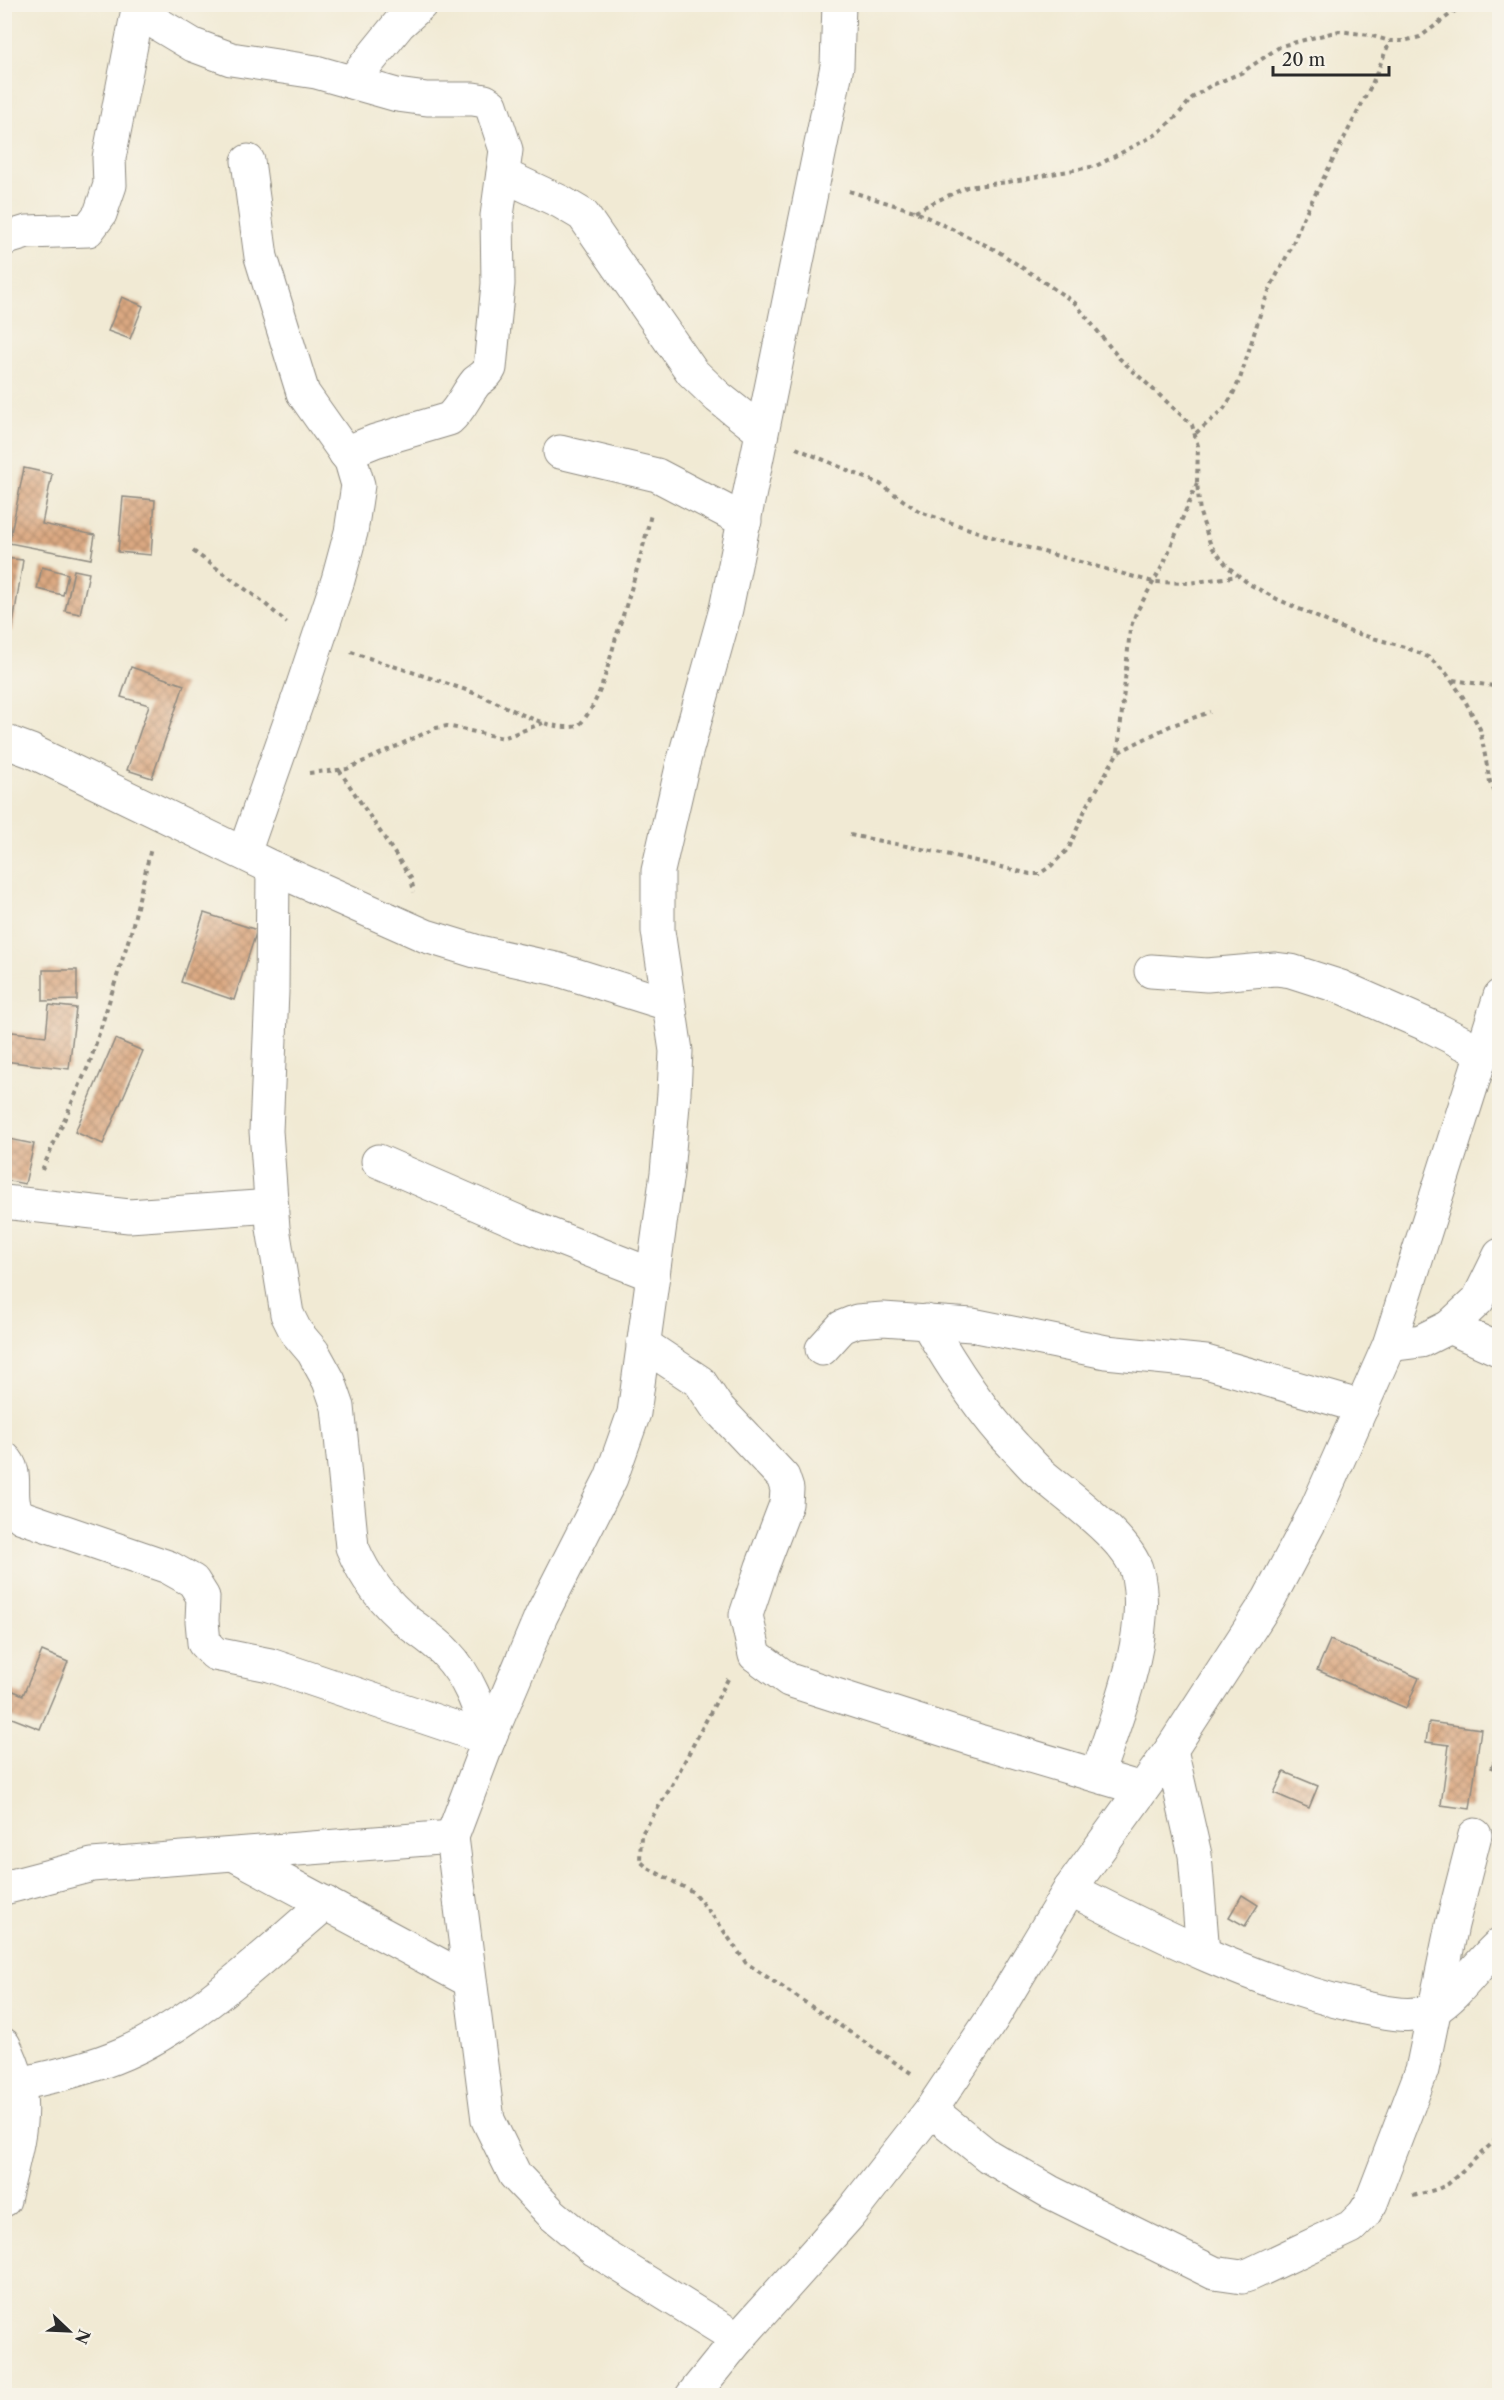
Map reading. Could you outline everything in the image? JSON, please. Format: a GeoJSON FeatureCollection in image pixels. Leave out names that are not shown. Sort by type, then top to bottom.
{"type":"FeatureCollection","features":[{"type":"Feature","properties":{"kind":"street"},"geometry":{"type":"LineString","coordinates":[[352,82],[399,24],[421,4]]}},
{"type":"Feature","properties":{"kind":"street"},"geometry":{"type":"LineString","coordinates":[[738,2339],[595,2250],[553,2215],[515,2175],[488,2120],[452,1837],[489,1739],[541,1616],[611,1478],[634,1413],[667,1173],[676,1051],[658,931],[658,871],[681,767],[726,609],[745,521],[761,431],[837,66],[839,4]]}},
{"type":"Feature","properties":{"kind":"street"},"geometry":{"type":"LineString","coordinates":[[4,239],[27,232],[88,230],[100,214],[110,185],[109,158],[139,8],[193,45],[210,53],[251,63],[316,72],[415,98],[473,99],[489,103],[506,150],[497,216],[498,284],[493,353],[488,373],[474,384],[456,414],[449,419],[375,441],[345,453]]}},
{"type":"Feature","properties":{"kind":"street"},"geometry":{"type":"LineString","coordinates":[[244,853],[318,640],[351,532],[358,492],[355,469],[303,393],[261,257],[248,161]]}},
{"type":"Feature","properties":{"kind":"street"},"geometry":{"type":"LineString","coordinates":[[503,175],[583,215],[692,372],[718,397],[761,431]]}},
{"type":"Feature","properties":{"kind":"street"},"geometry":{"type":"LineString","coordinates":[[560,452],[657,475],[745,521]]}},
{"type":"Feature","properties":{"kind":"street"},"geometry":{"type":"LineString","coordinates":[[4,741],[31,751],[273,868],[426,936],[475,951],[555,969],[668,1004]]}},
{"type":"Feature","properties":{"kind":"street"},"geometry":{"type":"LineString","coordinates":[[273,868],[272,992],[266,1131],[279,1273],[287,1314],[296,1332],[313,1352],[329,1381],[338,1407],[352,1547],[360,1567],[385,1601],[446,1652],[477,1700],[489,1739]]}},
{"type":"Feature","properties":{"kind":"street"},"geometry":{"type":"LineString","coordinates":[[1150,971],[1207,975],[1275,969],[1291,971],[1341,987],[1432,1027],[1481,1052]]}},
{"type":"Feature","properties":{"kind":"street"},"geometry":{"type":"LineString","coordinates":[[692,2396],[738,2339],[849,2215],[936,2102],[992,2019],[1070,1889],[1171,1750],[1269,1599],[1316,1510],[1389,1345],[1500,996]]}},
{"type":"Feature","properties":{"kind":"street"},"geometry":{"type":"LineString","coordinates":[[378,1161],[525,1225],[652,1275]]}},
{"type":"Feature","properties":{"kind":"street"},"geometry":{"type":"LineString","coordinates":[[16,1203],[129,1216],[272,1206]]}},
{"type":"Feature","properties":{"kind":"street"},"geometry":{"type":"LineString","coordinates":[[1389,1345],[1420,1341],[1449,1327],[1478,1300],[1500,1255]]}},
{"type":"Feature","properties":{"kind":"street"},"geometry":{"type":"LineString","coordinates":[[822,1348],[842,1327],[857,1321],[884,1318],[972,1325],[1106,1352],[1206,1362],[1362,1407]]}},
{"type":"Feature","properties":{"kind":"street"},"geometry":{"type":"LineString","coordinates":[[926,1321],[953,1369],[1013,1445],[1039,1472],[1084,1509],[1124,1549],[1135,1565],[1141,1598],[1137,1639],[1128,1684],[1097,1775]]}},
{"type":"Feature","properties":{"kind":"street"},"geometry":{"type":"LineString","coordinates":[[1449,1327],[1500,1350]]}},
{"type":"Feature","properties":{"kind":"street"},"geometry":{"type":"LineString","coordinates":[[643,1344],[700,1382],[716,1406],[783,1477],[787,1489],[786,1504],[746,1616],[755,1655],[789,1680],[1142,1789]]}},
{"type":"Feature","properties":{"kind":"street"},"geometry":{"type":"LineString","coordinates":[[4,1458],[13,1470],[14,1505],[17,1514],[21,1517],[168,1567],[193,1581],[203,1597],[204,1643],[215,1654],[270,1665],[489,1739]]}},
{"type":"Feature","properties":{"kind":"street"},"geometry":{"type":"LineString","coordinates":[[1171,1750],[1195,1855],[1203,1953]]}},
{"type":"Feature","properties":{"kind":"street"},"geometry":{"type":"LineString","coordinates":[[936,2102],[988,2156],[1050,2192],[1219,2275],[1242,2277],[1251,2274],[1343,2232],[1364,2214],[1379,2186],[1422,2070],[1452,1925],[1475,1835]]}},
{"type":"Feature","properties":{"kind":"street"},"geometry":{"type":"LineString","coordinates":[[4,1888],[92,1865],[235,1856],[452,1837]]}},
{"type":"Feature","properties":{"kind":"street"},"geometry":{"type":"LineString","coordinates":[[235,1856],[470,1981]]}},
{"type":"Feature","properties":{"kind":"street"},"geometry":{"type":"LineString","coordinates":[[1070,1889],[1152,1931],[1284,1987],[1334,2001],[1404,2014],[1419,2014],[1436,2008],[1461,1986],[1485,1957],[1500,1944]]}},
{"type":"Feature","properties":{"kind":"street"},"geometry":{"type":"LineString","coordinates":[[20,2084],[70,2072],[125,2053],[171,2027],[245,1974],[326,1903]]}},
{"type":"Feature","properties":{"kind":"street"},"geometry":{"type":"LineString","coordinates":[[4,2045],[16,2067],[23,2115],[4,2200]]}},
{"type":"Feature","properties":{"kind":"path"},"geometry":{"type":"LineString","coordinates":[[914,211],[967,187],[1096,166],[1156,134],[1178,116],[1192,98],[1210,86],[1241,73],[1281,46],[1339,31],[1369,35],[1390,41],[1403,41],[1420,37],[1464,4]]}},
{"type":"Feature","properties":{"kind":"path"},"geometry":{"type":"LineString","coordinates":[[1196,433],[1223,410],[1232,396],[1240,379],[1262,308],[1272,284],[1292,248],[1302,219],[1372,84],[1390,41]]}},
{"type":"Feature","properties":{"kind":"path"},"geometry":{"type":"LineString","coordinates":[[813,182],[914,211],[996,250],[1075,303],[1119,358],[1192,425],[1198,446],[1197,482],[1200,513],[1211,546],[1228,567],[1277,599],[1318,619],[1428,657],[1453,680],[1480,729],[1490,782],[1500,802]]}},
{"type":"Feature","properties":{"kind":"path"},"geometry":{"type":"LineString","coordinates":[[761,431],[792,447],[880,484],[920,512],[1007,542],[1153,582],[1190,583],[1239,576]]}},
{"type":"Feature","properties":{"kind":"path"},"geometry":{"type":"LineString","coordinates":[[193,551],[263,602],[290,627],[318,640],[475,693],[559,727],[578,726],[594,703],[641,556],[654,504],[657,475]]}},
{"type":"Feature","properties":{"kind":"path"},"geometry":{"type":"LineString","coordinates":[[850,835],[942,853],[1017,872],[1039,874],[1051,866],[1069,848],[1093,795],[1118,752],[1121,741],[1122,701],[1131,629],[1181,524],[1197,482]]}},
{"type":"Feature","properties":{"kind":"path"},"geometry":{"type":"LineString","coordinates":[[1453,680],[1500,687]]}},
{"type":"Feature","properties":{"kind":"path"},"geometry":{"type":"LineString","coordinates":[[1118,752],[1170,726],[1210,712]]}},
{"type":"Feature","properties":{"kind":"path"},"geometry":{"type":"LineString","coordinates":[[268,782],[302,773],[339,770],[372,758],[436,728],[447,726],[503,738],[544,722]]}},
{"type":"Feature","properties":{"kind":"path"},"geometry":{"type":"LineString","coordinates":[[339,770],[411,878],[426,936]]}},
{"type":"Feature","properties":{"kind":"path"},"geometry":{"type":"LineString","coordinates":[[16,1203],[90,1062],[132,932],[159,812]]}},
{"type":"Feature","properties":{"kind":"path"},"geometry":{"type":"LineString","coordinates":[[755,1655],[732,1670],[671,1787],[642,1835],[640,1861],[648,1868],[693,1892],[746,1963],[936,2102]]}},
{"type":"Feature","properties":{"kind":"path"},"geometry":{"type":"LineString","coordinates":[[1364,2214],[1398,2200],[1441,2188],[1500,2136]]}},
{"type":"Feature","properties":{"kind":"building"},"geometry":{"type":"Polygon","coordinates":[[[122,297],[143,306],[130,339],[108,331],[122,297]]]}},
{"type":"Feature","properties":{"kind":"building"},"geometry":{"type":"Polygon","coordinates":[[[24,468],[52,474],[42,524],[95,535],[91,559],[9,543],[24,468]]]}},
{"type":"Feature","properties":{"kind":"building"},"geometry":{"type":"Polygon","coordinates":[[[123,497],[155,500],[151,555],[118,552],[123,497]]]}},
{"type":"Feature","properties":{"kind":"building"},"geometry":{"type":"Polygon","coordinates":[[[4,558],[23,560],[12,631],[4,630],[4,558]]]}},
{"type":"Feature","properties":{"kind":"building"},"geometry":{"type":"Polygon","coordinates":[[[42,567],[68,574],[63,595],[37,589],[42,567]]]}},
{"type":"Feature","properties":{"kind":"building"},"geometry":{"type":"Polygon","coordinates":[[[74,570],[89,573],[80,614],[65,611],[74,570]]]}},
{"type":"Feature","properties":{"kind":"building"},"geometry":{"type":"Polygon","coordinates":[[[131,667],[184,685],[152,778],[127,770],[149,705],[121,697],[131,667]]]}},
{"type":"Feature","properties":{"kind":"building"},"geometry":{"type":"Polygon","coordinates":[[[204,913],[257,930],[234,1000],[181,982],[204,913]]]}},
{"type":"Feature","properties":{"kind":"building"},"geometry":{"type":"Polygon","coordinates":[[[43,970],[77,970],[77,1000],[43,1001],[43,970]]]}},
{"type":"Feature","properties":{"kind":"building"},"geometry":{"type":"Polygon","coordinates":[[[49,1005],[76,1008],[69,1069],[4,1061],[4,1031],[46,1036],[49,1005]]]}},
{"type":"Feature","properties":{"kind":"building"},"geometry":{"type":"Polygon","coordinates":[[[115,1039],[143,1051],[103,1144],[75,1132],[115,1039]]]}},
{"type":"Feature","properties":{"kind":"building"},"geometry":{"type":"Polygon","coordinates":[[[4,1138],[34,1144],[25,1184],[4,1180],[4,1138]]]}},
{"type":"Feature","properties":{"kind":"building"},"geometry":{"type":"Polygon","coordinates":[[[1330,1640],[1419,1678],[1406,1708],[1317,1670],[1330,1640]]]}},
{"type":"Feature","properties":{"kind":"building"},"geometry":{"type":"Polygon","coordinates":[[[42,1651],[68,1662],[40,1729],[4,1715],[4,1687],[23,1695],[42,1651]]]}},
{"type":"Feature","properties":{"kind":"building"},"geometry":{"type":"Polygon","coordinates":[[[1429,1722],[1481,1729],[1470,1809],[1441,1805],[1449,1745],[1426,1742],[1429,1722]]]}},
{"type":"Feature","properties":{"kind":"building"},"geometry":{"type":"Polygon","coordinates":[[[1500,1748],[1500,1771],[1491,1768],[1500,1748]]]}},
{"type":"Feature","properties":{"kind":"building"},"geometry":{"type":"Polygon","coordinates":[[[1284,1772],[1318,1786],[1309,1808],[1274,1793],[1284,1772]]]}},
{"type":"Feature","properties":{"kind":"building"},"geometry":{"type":"Polygon","coordinates":[[[1242,1895],[1258,1905],[1245,1926],[1229,1917],[1242,1895]]]}}]}
